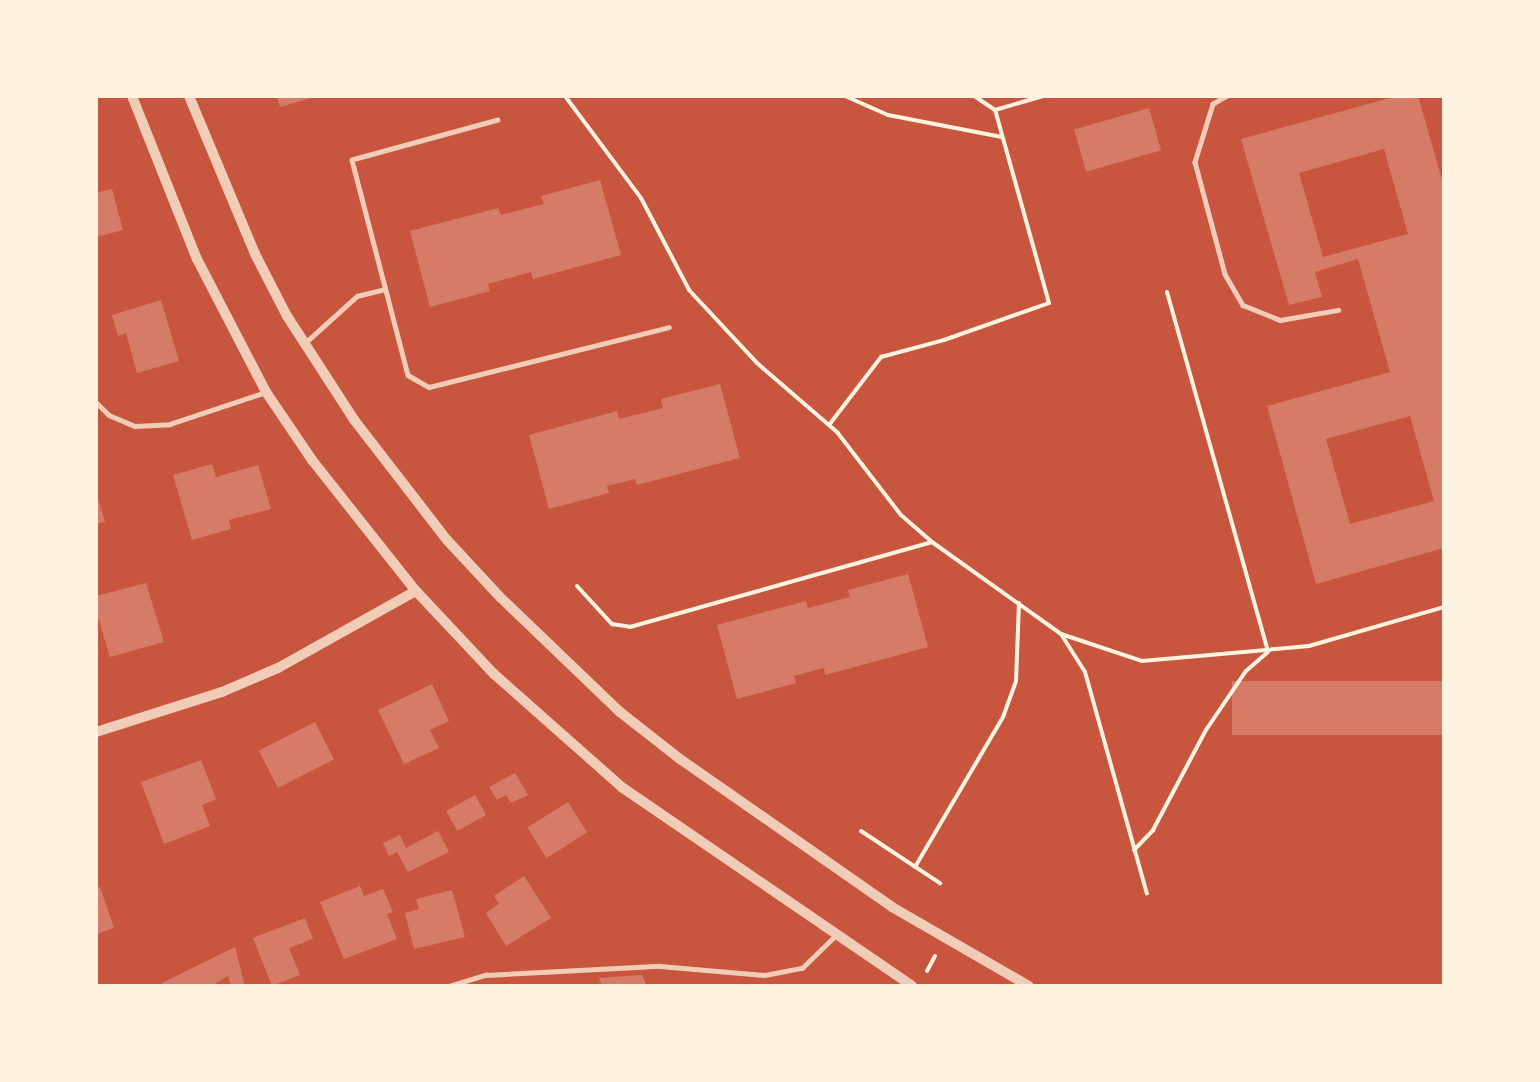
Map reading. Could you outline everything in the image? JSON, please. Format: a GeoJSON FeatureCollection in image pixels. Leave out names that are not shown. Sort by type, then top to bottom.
{"type":"FeatureCollection","features":[{"type":"Feature","properties":{"kind":"street"},"geometry":{"type":"LineString","coordinates":[[132,96],[197,259],[266,392],[312,460],[416,591],[502,681],[623,788],[835,936],[912,986]]}},
{"type":"Feature","properties":{"kind":"street"},"geometry":{"type":"LineString","coordinates":[[189,96],[255,254],[305,343],[355,421],[447,540],[507,605],[620,712],[892,907],[1029,986]]}},
{"type":"Feature","properties":{"kind":"street"},"geometry":{"type":"LineString","coordinates":[[96,732],[222,692],[278,668],[416,591]]}},
{"type":"Feature","properties":{"kind":"lane"},"geometry":{"type":"LineString","coordinates":[[1227,96],[1213,104],[1195,162],[1225,274],[1243,305],[1280,320],[1338,309]]}},
{"type":"Feature","properties":{"kind":"lane"},"geometry":{"type":"LineString","coordinates":[[498,120],[351,160],[408,375],[429,387],[669,327]]}},
{"type":"Feature","properties":{"kind":"lane"},"geometry":{"type":"LineString","coordinates":[[305,343],[357,296],[384,289]]}},
{"type":"Feature","properties":{"kind":"lane"},"geometry":{"type":"LineString","coordinates":[[96,402],[109,415],[135,426],[170,424],[266,392]]}},
{"type":"Feature","properties":{"kind":"lane"},"geometry":{"type":"LineString","coordinates":[[449,986],[486,975],[660,966],[765,975],[802,968],[835,936]]}},
{"type":"Feature","properties":{"kind":"path"},"geometry":{"type":"LineString","coordinates":[[565,96],[641,198],[689,290],[749,356],[829,425],[853,450],[901,515],[932,542],[1061,634],[1142,661],[1309,646],[1444,607]]}},
{"type":"Feature","properties":{"kind":"path"},"geometry":{"type":"LineString","coordinates":[[845,96],[888,115],[1002,137]]}},
{"type":"Feature","properties":{"kind":"path"},"geometry":{"type":"LineString","coordinates":[[829,425],[882,357],[944,340],[1049,303],[995,110],[974,96]]}},
{"type":"Feature","properties":{"kind":"path"},"geometry":{"type":"LineString","coordinates":[[995,110],[1043,96]]}},
{"type":"Feature","properties":{"kind":"path"},"geometry":{"type":"LineString","coordinates":[[1167,292],[1269,651]]}},
{"type":"Feature","properties":{"kind":"path"},"geometry":{"type":"LineString","coordinates":[[577,586],[612,624],[630,627],[932,542]]}},
{"type":"Feature","properties":{"kind":"path"},"geometry":{"type":"LineString","coordinates":[[915,867],[1003,717],[1016,681],[1019,602]]}},
{"type":"Feature","properties":{"kind":"path"},"geometry":{"type":"LineString","coordinates":[[1061,634],[1085,672],[1146,894]]}},
{"type":"Feature","properties":{"kind":"path"},"geometry":{"type":"LineString","coordinates":[[1134,850],[1153,830],[1206,730],[1246,671],[1269,651]]}},
{"type":"Feature","properties":{"kind":"path"},"geometry":{"type":"LineString","coordinates":[[861,831],[940,883]]}},
{"type":"Feature","properties":{"kind":"path"},"geometry":{"type":"LineString","coordinates":[[925,974],[937,953]]}},
{"type":"Feature","properties":{"kind":"building"},"geometry":{"type":"Polygon","coordinates":[[[277,96],[315,96],[315,97],[280,107],[277,96]]]}},
{"type":"Feature","properties":{"kind":"building"},"geometry":{"type":"Polygon","coordinates":[[[1397,96],[1418,96],[1444,187],[1444,548],[1316,584],[1267,406],[1390,372],[1358,259],[1315,272],[1322,297],[1289,305],[1241,139],[1397,96]],[[1384,149],[1299,173],[1323,257],[1408,234],[1384,149]],[[1410,416],[1326,439],[1350,524],[1434,501],[1410,416]]]}},
{"type":"Feature","properties":{"kind":"building"},"geometry":{"type":"Polygon","coordinates":[[[1149,108],[1161,150],[1086,172],[1074,129],[1149,108]]]}},
{"type":"Feature","properties":{"kind":"building"},"geometry":{"type":"Polygon","coordinates":[[[600,180],[621,255],[533,279],[531,272],[488,284],[490,291],[430,307],[410,231],[498,208],[501,215],[544,204],[541,196],[600,180]]]}},
{"type":"Feature","properties":{"kind":"building"},"geometry":{"type":"Polygon","coordinates":[[[112,189],[123,230],[96,237],[96,193],[112,189]]]}},
{"type":"Feature","properties":{"kind":"building"},"geometry":{"type":"Polygon","coordinates":[[[161,300],[179,361],[137,373],[126,333],[118,336],[112,315],[161,300]]]}},
{"type":"Feature","properties":{"kind":"building"},"geometry":{"type":"Polygon","coordinates":[[[720,384],[740,458],[637,485],[635,479],[607,486],[609,493],[549,509],[529,435],[617,411],[619,419],[663,408],[661,399],[720,384]]]}},
{"type":"Feature","properties":{"kind":"building"},"geometry":{"type":"Polygon","coordinates":[[[212,464],[216,477],[258,465],[271,509],[229,520],[231,529],[192,540],[173,475],[212,464]]]}},
{"type":"Feature","properties":{"kind":"building"},"geometry":{"type":"Polygon","coordinates":[[[96,492],[105,522],[96,524],[96,492]]]}},
{"type":"Feature","properties":{"kind":"building"},"geometry":{"type":"Polygon","coordinates":[[[908,574],[928,647],[825,675],[824,668],[794,676],[796,683],[737,699],[717,625],[806,601],[808,608],[850,597],[848,590],[908,574]]]}},
{"type":"Feature","properties":{"kind":"building"},"geometry":{"type":"Polygon","coordinates":[[[146,583],[164,642],[110,657],[96,611],[96,596],[146,583]]]}},
{"type":"Feature","properties":{"kind":"building"},"geometry":{"type":"Polygon","coordinates":[[[1232,681],[1444,681],[1444,735],[1232,735],[1232,681]]]}},
{"type":"Feature","properties":{"kind":"building"},"geometry":{"type":"Polygon","coordinates":[[[432,684],[449,721],[430,730],[439,748],[404,764],[378,710],[432,684]]]}},
{"type":"Feature","properties":{"kind":"building"},"geometry":{"type":"Polygon","coordinates":[[[315,722],[334,759],[278,788],[259,751],[315,722]]]}},
{"type":"Feature","properties":{"kind":"building"},"geometry":{"type":"Polygon","coordinates":[[[201,760],[216,799],[202,805],[210,826],[164,844],[141,782],[201,760]]]}},
{"type":"Feature","properties":{"kind":"building"},"geometry":{"type":"Polygon","coordinates":[[[515,773],[528,795],[511,803],[506,795],[497,800],[489,787],[515,773]]]}},
{"type":"Feature","properties":{"kind":"building"},"geometry":{"type":"Polygon","coordinates":[[[475,795],[486,815],[457,831],[446,811],[475,795]]]}},
{"type":"Feature","properties":{"kind":"building"},"geometry":{"type":"Polygon","coordinates":[[[568,802],[587,833],[546,858],[527,827],[568,802]]]}},
{"type":"Feature","properties":{"kind":"building"},"geometry":{"type":"Polygon","coordinates":[[[438,831],[449,852],[408,872],[397,852],[389,856],[383,843],[400,835],[406,848],[438,831]]]}},
{"type":"Feature","properties":{"kind":"building"},"geometry":{"type":"Polygon","coordinates":[[[524,876],[551,918],[506,946],[486,913],[499,904],[494,896],[524,876]]]}},
{"type":"Feature","properties":{"kind":"building"},"geometry":{"type":"Polygon","coordinates":[[[360,886],[364,896],[383,889],[393,912],[387,914],[397,939],[344,959],[320,902],[360,886]]]}},
{"type":"Feature","properties":{"kind":"building"},"geometry":{"type":"Polygon","coordinates":[[[100,887],[114,928],[96,934],[96,888],[100,887]]]}},
{"type":"Feature","properties":{"kind":"building"},"geometry":{"type":"Polygon","coordinates":[[[452,890],[465,937],[414,949],[405,913],[419,909],[416,899],[452,890]]]}},
{"type":"Feature","properties":{"kind":"building"},"geometry":{"type":"Polygon","coordinates":[[[305,918],[313,939],[289,948],[300,975],[272,986],[253,938],[305,918]]]}},
{"type":"Feature","properties":{"kind":"building"},"geometry":{"type":"Polygon","coordinates":[[[235,947],[245,986],[231,986],[228,976],[212,986],[163,986],[162,983],[235,947]]]}},
{"type":"Feature","properties":{"kind":"building"},"geometry":{"type":"Polygon","coordinates":[[[642,975],[647,986],[602,986],[599,978],[642,975]]]}}]}
